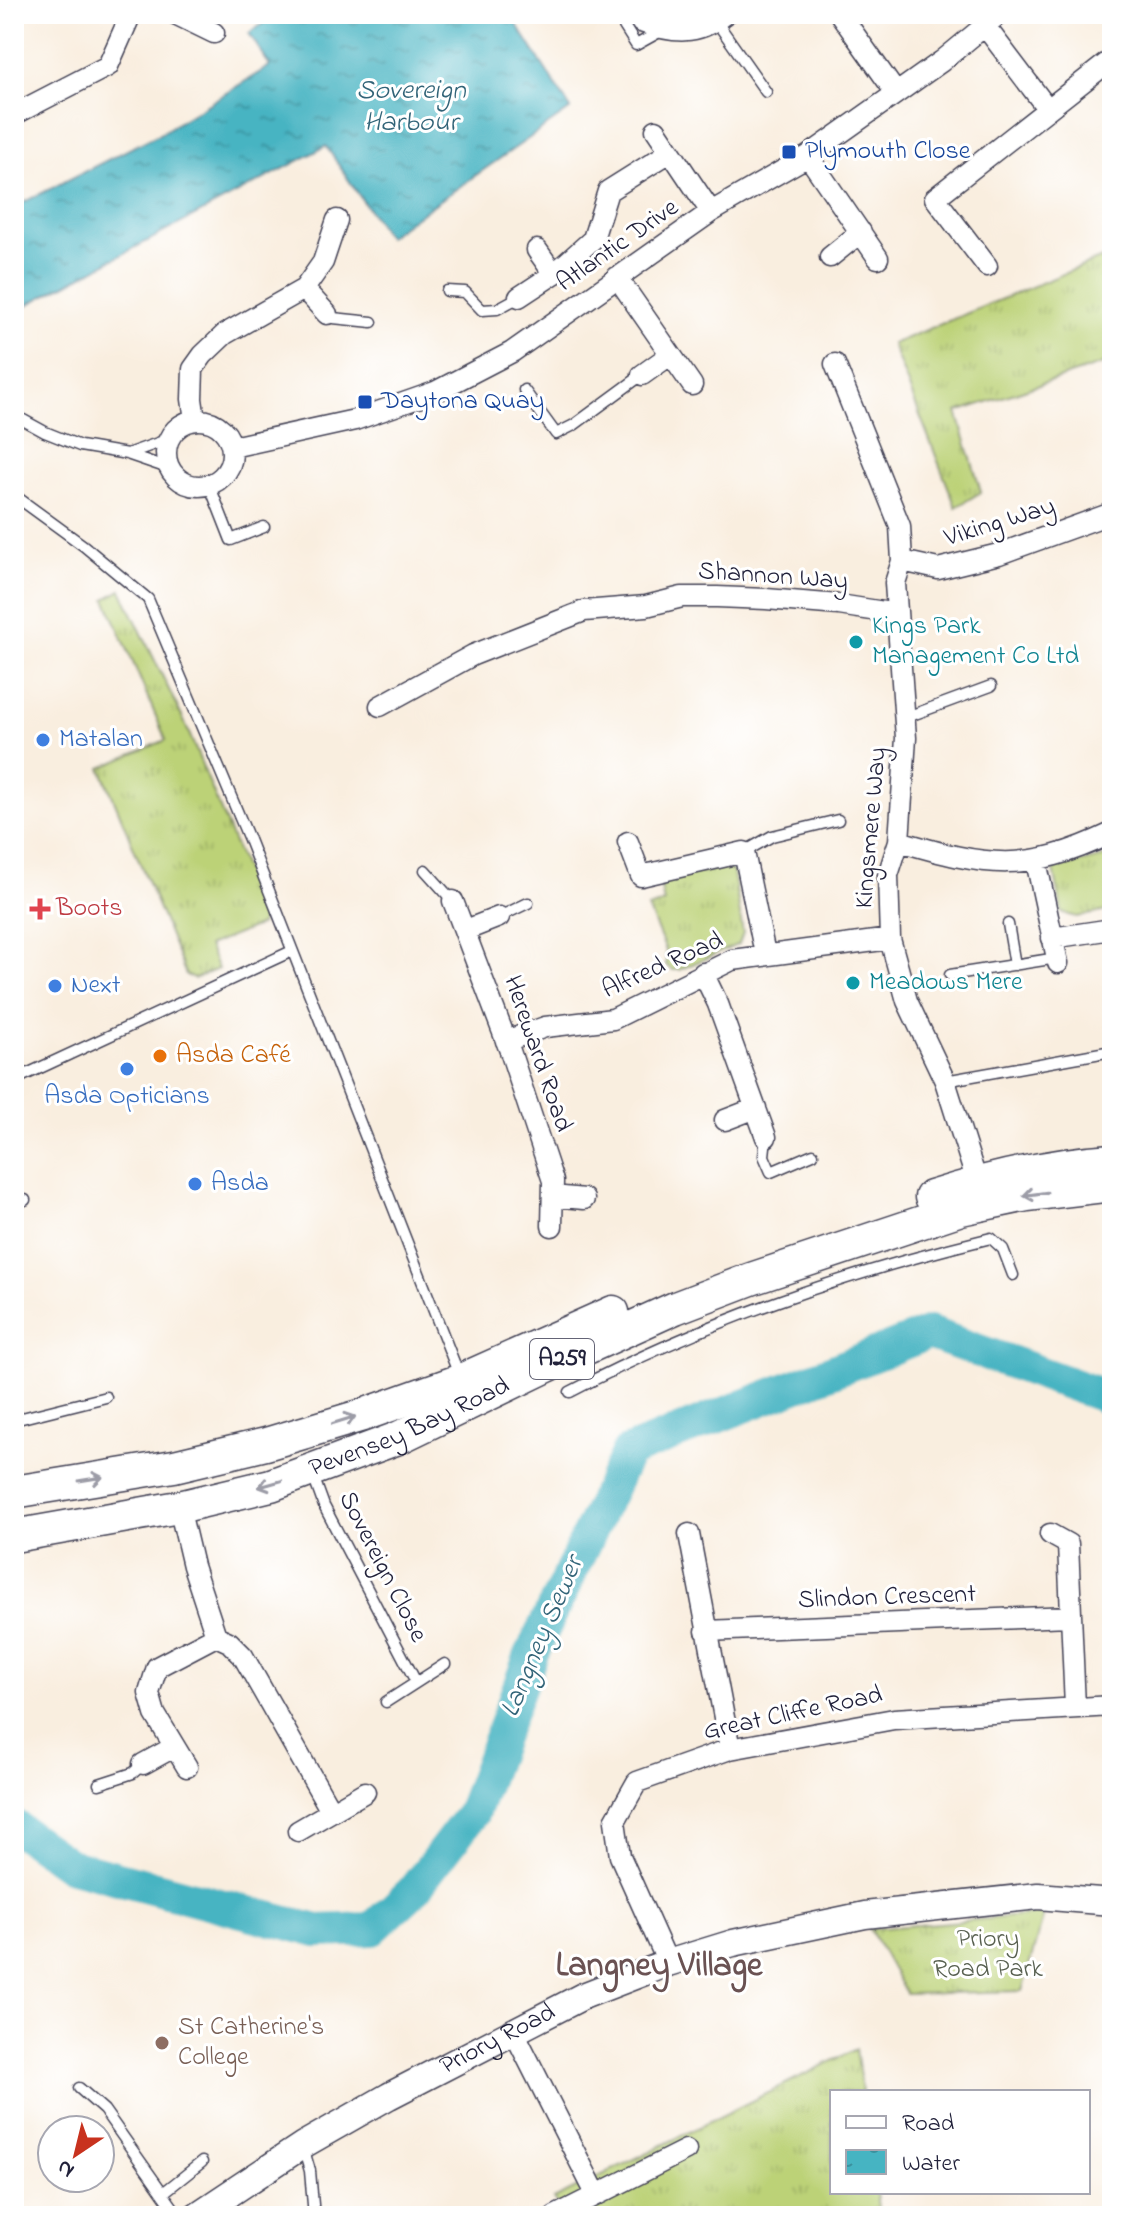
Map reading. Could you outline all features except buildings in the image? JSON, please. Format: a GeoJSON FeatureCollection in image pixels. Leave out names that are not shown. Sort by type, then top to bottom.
{"type":"FeatureCollection","features":[{"type":"Feature","properties":{"kind":"main road","name":"Pevensey Bay Road"},"geometry":{"type":"LineString","coordinates":[[14,1492],[174,1466],[266,1444],[363,1415],[461,1380],[695,1277],[977,1182],[1039,1168],[1112,1160]]}},
{"type":"Feature","properties":{"kind":"main road","name":"Pevensey Bay Road"},"geometry":{"type":"LineString","coordinates":[[14,1536],[179,1507],[271,1485],[606,1358],[675,1308],[751,1279],[913,1242],[961,1209],[1027,1195],[1112,1185]]}},
{"type":"Feature","properties":{"kind":"street"},"geometry":{"type":"LineString","coordinates":[[19,112],[108,66],[131,14]]}},
{"type":"Feature","properties":{"kind":"street"},"geometry":{"type":"LineString","coordinates":[[175,14],[214,33]]}},
{"type":"Feature","properties":{"kind":"street"},"geometry":{"type":"LineString","coordinates":[[840,14],[896,93]]}},
{"type":"Feature","properties":{"kind":"street"},"geometry":{"type":"LineString","coordinates":[[631,18],[663,30],[695,30],[720,18]]}},
{"type":"Feature","properties":{"kind":"street"},"geometry":{"type":"LineString","coordinates":[[992,20],[1047,108]]}},
{"type":"Feature","properties":{"kind":"street","name":"Atlantic Drive"},"geometry":{"type":"LineString","coordinates":[[232,447],[355,420],[435,392],[512,352],[711,212],[808,156],[992,20]]}},
{"type":"Feature","properties":{"kind":"street"},"geometry":{"type":"LineString","coordinates":[[987,266],[935,198],[1112,59]]}},
{"type":"Feature","properties":{"kind":"street"},"geometry":{"type":"LineString","coordinates":[[656,130],[711,212]]}},
{"type":"Feature","properties":{"kind":"street"},"geometry":{"type":"LineString","coordinates":[[519,297],[554,274],[593,239],[608,191],[670,152]]}},
{"type":"Feature","properties":{"kind":"street"},"geometry":{"type":"LineString","coordinates":[[808,156],[878,258]]}},
{"type":"Feature","properties":{"kind":"street"},"geometry":{"type":"LineString","coordinates":[[195,420],[193,369],[225,334],[304,289],[323,262],[337,220]]}},
{"type":"Feature","properties":{"kind":"street"},"geometry":{"type":"LineString","coordinates":[[830,257],[861,232]]}},
{"type":"Feature","properties":{"kind":"street"},"geometry":{"type":"LineString","coordinates":[[537,250],[554,274]]}},
{"type":"Feature","properties":{"kind":"street"},"geometry":{"type":"LineString","coordinates":[[617,277],[692,385]]}},
{"type":"Feature","properties":{"kind":"street"},"geometry":{"type":"LineString","coordinates":[[304,289],[327,314]]}},
{"type":"Feature","properties":{"kind":"street"},"geometry":{"type":"LineString","coordinates":[[642,375],[670,355]]}},
{"type":"Feature","properties":{"kind":"street","name":"Kingsmere Way"},"geometry":{"type":"LineString","coordinates":[[835,364],[900,526],[902,561],[895,583],[906,738],[899,841],[888,875],[890,939],[907,1001],[945,1081],[977,1182]]}},
{"type":"Feature","properties":{"kind":"street"},"geometry":{"type":"LineString","coordinates":[[195,420],[215,424],[229,438],[232,447],[232,457],[225,474],[209,484],[198,486],[178,478],[167,459],[169,439],[184,423],[195,420]]}},
{"type":"Feature","properties":{"kind":"street","name":"Viking Way"},"geometry":{"type":"LineString","coordinates":[[902,561],[938,569],[999,554],[1112,513]]}},
{"type":"Feature","properties":{"kind":"street","name":"Shannon Way"},"geometry":{"type":"LineString","coordinates":[[380,706],[473,655],[584,611],[646,606],[682,597],[717,597],[824,604],[897,614]]}},
{"type":"Feature","properties":{"kind":"street"},"geometry":{"type":"LineString","coordinates":[[899,841],[993,864],[1036,861],[1078,849],[1112,833]]}},
{"type":"Feature","properties":{"kind":"street"},"geometry":{"type":"LineString","coordinates":[[628,842],[641,876],[744,852],[765,954]]}},
{"type":"Feature","properties":{"kind":"street"},"geometry":{"type":"LineString","coordinates":[[1036,861],[1056,953],[1112,929]]}},
{"type":"Feature","properties":{"kind":"street","name":"Hereward Road"},"geometry":{"type":"LineString","coordinates":[[453,901],[506,1041],[553,1181],[552,1226]]}},
{"type":"Feature","properties":{"kind":"street"},"geometry":{"type":"LineString","coordinates":[[466,930],[499,917]]}},
{"type":"Feature","properties":{"kind":"street","name":"Alfred Road"},"geometry":{"type":"LineString","coordinates":[[506,1041],[545,1027],[613,1019],[732,960],[890,939]]}},
{"type":"Feature","properties":{"kind":"street"},"geometry":{"type":"LineString","coordinates":[[703,973],[718,1004],[766,1137]]}},
{"type":"Feature","properties":{"kind":"street"},"geometry":{"type":"LineString","coordinates":[[725,1120],[756,1108]]}},
{"type":"Feature","properties":{"kind":"street"},"geometry":{"type":"LineString","coordinates":[[553,1196],[584,1199]]}},
{"type":"Feature","properties":{"kind":"street"},"geometry":{"type":"LineString","coordinates":[[179,1507],[193,1566],[216,1636],[229,1642],[243,1656],[331,1811]]}},
{"type":"Feature","properties":{"kind":"street"},"geometry":{"type":"LineString","coordinates":[[689,1534],[730,1749]]}},
{"type":"Feature","properties":{"kind":"street"},"geometry":{"type":"LineString","coordinates":[[1050,1534],[1068,1544],[1075,1707]]}},
{"type":"Feature","properties":{"kind":"street","name":"Slindon Crescent"},"geometry":{"type":"LineString","coordinates":[[706,1631],[1070,1616]]}},
{"type":"Feature","properties":{"kind":"street"},"geometry":{"type":"LineString","coordinates":[[187,1767],[155,1714],[149,1693],[157,1667],[216,1636]]}},
{"type":"Feature","properties":{"kind":"street","name":"Great Cliffe Road"},"geometry":{"type":"LineString","coordinates":[[668,1963],[620,1856],[615,1821],[637,1782],[730,1749],[894,1719],[1112,1706]]}},
{"type":"Feature","properties":{"kind":"street"},"geometry":{"type":"LineString","coordinates":[[143,1764],[174,1747]]}},
{"type":"Feature","properties":{"kind":"street"},"geometry":{"type":"LineString","coordinates":[[298,1831],[365,1792]]}},
{"type":"Feature","properties":{"kind":"street","name":"Priory Road"},"geometry":{"type":"LineString","coordinates":[[196,2216],[303,2145],[513,2030],[583,1996],[668,1963],[733,1943],[865,1915],[1038,1896],[1112,1902]]}},
{"type":"Feature","properties":{"kind":"street"},"geometry":{"type":"LineString","coordinates":[[513,2030],[596,2194]]}},
{"type":"Feature","properties":{"kind":"street"},"geometry":{"type":"LineString","coordinates":[[555,2216],[686,2150]]}},
{"type":"Feature","properties":{"kind":"lane"},"geometry":{"type":"LineString","coordinates":[[720,18],[766,92]]}},
{"type":"Feature","properties":{"kind":"lane"},"geometry":{"type":"LineString","coordinates":[[447,291],[465,292],[482,310],[497,309],[519,297]]}},
{"type":"Feature","properties":{"kind":"lane"},"geometry":{"type":"LineString","coordinates":[[327,314],[333,318],[372,322]]}},
{"type":"Feature","properties":{"kind":"lane"},"geometry":{"type":"LineString","coordinates":[[524,390],[556,434],[574,425],[642,375]]}},
{"type":"Feature","properties":{"kind":"lane"},"geometry":{"type":"LineString","coordinates":[[14,415],[80,446],[127,454],[171,469]]}},
{"type":"Feature","properties":{"kind":"lane"},"geometry":{"type":"LineString","coordinates":[[127,454],[169,439]]}},
{"type":"Feature","properties":{"kind":"lane"},"geometry":{"type":"LineString","coordinates":[[209,484],[231,540],[264,527]]}},
{"type":"Feature","properties":{"kind":"lane"},"geometry":{"type":"LineString","coordinates":[[14,495],[94,554],[148,599],[196,710],[461,1380]]}},
{"type":"Feature","properties":{"kind":"lane"},"geometry":{"type":"LineString","coordinates":[[904,718],[991,686]]}},
{"type":"Feature","properties":{"kind":"lane"},"geometry":{"type":"LineString","coordinates":[[744,852],[772,836],[838,820]]}},
{"type":"Feature","properties":{"kind":"lane"},"geometry":{"type":"LineString","coordinates":[[425,870],[453,901]]}},
{"type":"Feature","properties":{"kind":"lane"},"geometry":{"type":"LineString","coordinates":[[499,917],[528,903]]}},
{"type":"Feature","properties":{"kind":"lane"},"geometry":{"type":"LineString","coordinates":[[1008,924],[1015,965]]}},
{"type":"Feature","properties":{"kind":"lane"},"geometry":{"type":"LineString","coordinates":[[14,1080],[292,951]]}},
{"type":"Feature","properties":{"kind":"lane"},"geometry":{"type":"LineString","coordinates":[[950,975],[1015,965],[1056,953]]}},
{"type":"Feature","properties":{"kind":"lane"},"geometry":{"type":"LineString","coordinates":[[945,1081],[1112,1051]]}},
{"type":"Feature","properties":{"kind":"lane"},"geometry":{"type":"LineString","coordinates":[[766,1137],[764,1156],[771,1172],[813,1154]]}},
{"type":"Feature","properties":{"kind":"lane"},"geometry":{"type":"LineString","coordinates":[[913,1242],[991,1238],[1003,1249],[1013,1275]]}},
{"type":"Feature","properties":{"kind":"lane"},"geometry":{"type":"LineString","coordinates":[[570,1392],[606,1358]]}},
{"type":"Feature","properties":{"kind":"lane"},"geometry":{"type":"LineString","coordinates":[[14,1420],[106,1397]]}},
{"type":"Feature","properties":{"kind":"lane","name":"Sovereign Close"},"geometry":{"type":"LineString","coordinates":[[311,1471],[324,1506],[416,1682]]}},
{"type":"Feature","properties":{"kind":"lane","name":"Sovereign Close"},"geometry":{"type":"LineString","coordinates":[[386,1702],[445,1664]]}},
{"type":"Feature","properties":{"kind":"lane"},"geometry":{"type":"LineString","coordinates":[[99,1784],[133,1773],[143,1764]]}},
{"type":"Feature","properties":{"kind":"lane"},"geometry":{"type":"LineString","coordinates":[[79,2088],[104,2110],[179,2216]]}},
{"type":"Feature","properties":{"kind":"lane"},"geometry":{"type":"LineString","coordinates":[[303,2145],[310,2171],[314,2216]]}},
{"type":"Feature","properties":{"kind":"lane"},"geometry":{"type":"LineString","coordinates":[[163,2193],[202,2162]]}},
{"type":"Feature","properties":{"kind":"lane"},"geometry":{"type":"LineString","coordinates":[[1046,2215],[1112,2214]]}},
{"type":"Feature","properties":{"kind":"green space"},"geometry":{"type":"Polygon","coordinates":[[[1102,258],[1112,285],[1112,361],[957,412],[981,492],[956,507],[892,344],[1102,258]]]}},
{"type":"Feature","properties":{"kind":"green space"},"geometry":{"type":"Polygon","coordinates":[[[121,590],[184,721],[264,916],[260,925],[208,946],[218,969],[194,979],[186,975],[101,768],[166,740],[106,599],[121,590]]]}},
{"type":"Feature","properties":{"kind":"green space"},"geometry":{"type":"Polygon","coordinates":[[[1112,855],[1112,910],[1077,917],[1062,913],[1054,869],[1112,855]]]}},
{"type":"Feature","properties":{"kind":"green space"},"geometry":{"type":"Polygon","coordinates":[[[725,867],[733,871],[743,933],[739,944],[679,970],[672,970],[666,965],[666,951],[648,908],[664,903],[661,888],[667,879],[725,867]]]}},
{"type":"Feature","properties":{"kind":"green space","name":"Priory Road Park"},"geometry":{"type":"Polygon","coordinates":[[[1044,1914],[1022,1991],[906,1994],[870,1929],[1044,1914]]]}},
{"type":"Feature","properties":{"kind":"green space"},"geometry":{"type":"Polygon","coordinates":[[[856,2049],[862,2090],[830,2090],[830,2194],[876,2194],[879,2216],[565,2216],[554,2199],[856,2049]]]}},
{"type":"Feature","properties":{"kind":"water","name":"Sovereign Harbour"},"geometry":{"type":"Polygon","coordinates":[[[278,14],[510,14],[571,109],[387,237],[326,146],[14,312],[14,207],[161,133],[270,66],[249,33],[278,14]]]}},
{"type":"Feature","properties":{"kind":"waterway","name":"Langney Sewer"},"geometry":{"type":"LineString","coordinates":[[14,1826],[69,1865],[317,1931],[372,1929],[412,1892],[472,1814],[531,1655],[628,1452],[929,1333],[1112,1399]]}},
{"type":"Feature","properties":{"kind":"place","name":"Plymouth Close"},"geometry":{"type":"Point","coordinates":[789,152]}},
{"type":"Feature","properties":{"kind":"place","name":"Daytona Quay"},"geometry":{"type":"Point","coordinates":[365,402]}},
{"type":"Feature","properties":{"kind":"place","name":"Kings Park Management Co Ltd"},"geometry":{"type":"Point","coordinates":[856,642]}},
{"type":"Feature","properties":{"kind":"place","name":"Matalan"},"geometry":{"type":"Point","coordinates":[43,740]}},
{"type":"Feature","properties":{"kind":"place","name":"Boots"},"geometry":{"type":"Point","coordinates":[40,909]}},
{"type":"Feature","properties":{"kind":"place","name":"Meadows Mere"},"geometry":{"type":"Point","coordinates":[853,983]}},
{"type":"Feature","properties":{"kind":"place","name":"Next"},"geometry":{"type":"Point","coordinates":[55,986]}},
{"type":"Feature","properties":{"kind":"place","name":"Asda Café"},"geometry":{"type":"Point","coordinates":[160,1056]}},
{"type":"Feature","properties":{"kind":"place","name":"Asda Opticians"},"geometry":{"type":"Point","coordinates":[127,1069]}},
{"type":"Feature","properties":{"kind":"place","name":"Asda"},"geometry":{"type":"Point","coordinates":[195,1184]}},
{"type":"Feature","properties":{"kind":"place","name":"St Catherine's College"},"geometry":{"type":"Point","coordinates":[162,2043]}},
{"type":"Feature","properties":{"kind":"district","name":"Langney Village"},"geometry":{"type":"Point","coordinates":[659,1967]}}]}
